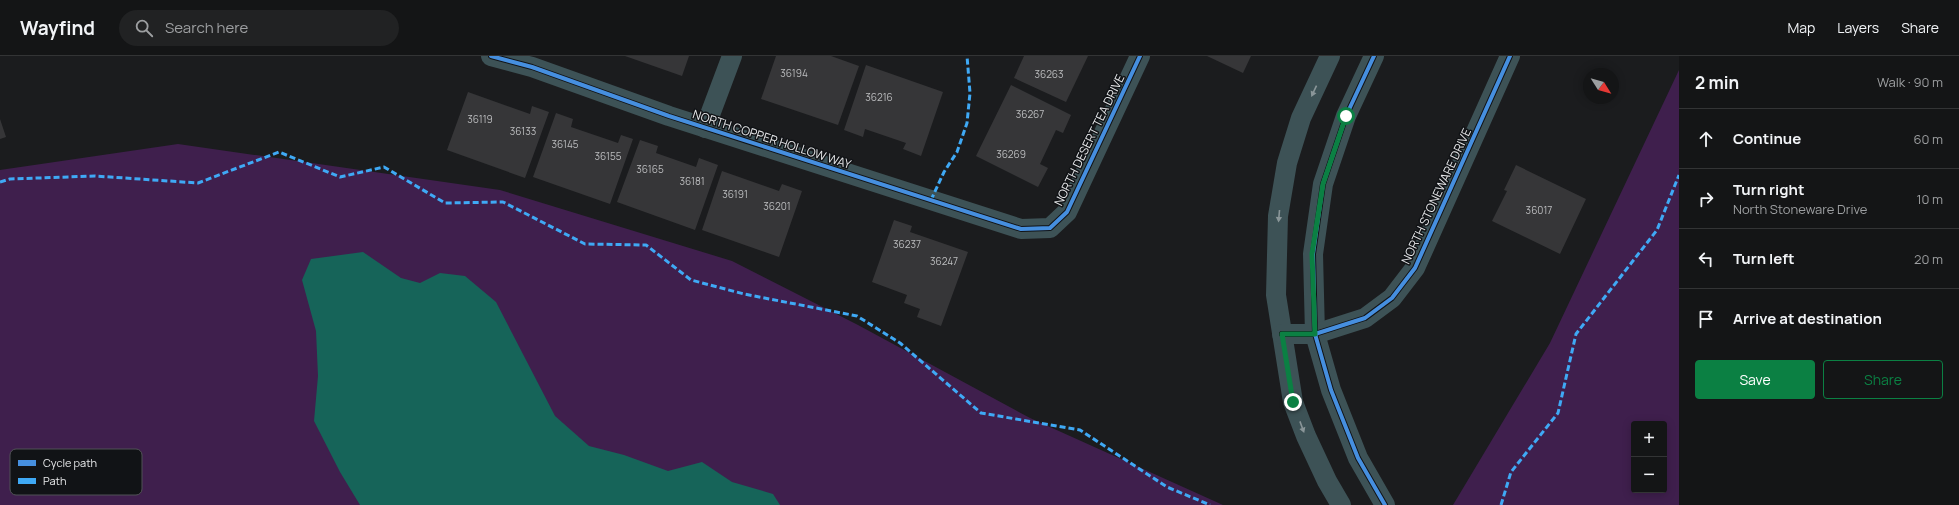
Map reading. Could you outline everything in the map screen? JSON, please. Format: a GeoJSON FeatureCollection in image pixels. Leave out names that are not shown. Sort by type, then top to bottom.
{"type":"FeatureCollection","features":[{"type":"Feature","properties":{"kind":"street"},"geometry":{"type":"LineString","coordinates":[[705,128],[732,56]]}},
{"type":"Feature","properties":{"kind":"street","name":"NORTH DESERT TEA DRIVE"},"geometry":{"type":"LineString","coordinates":[[1050,228],[1067,212],[1140,56]]}},
{"type":"Feature","properties":{"kind":"street"},"geometry":{"type":"LineString","coordinates":[[1330,56],[1301,118],[1288,163],[1278,216],[1276,295],[1293,402],[1306,436],[1327,481],[1341,505]]}},
{"type":"Feature","properties":{"kind":"street"},"geometry":{"type":"LineString","coordinates":[[1374,56],[1346,116],[1323,184],[1312,254],[1315,334],[1336,403],[1358,458],[1385,505]]}},
{"type":"Feature","properties":{"kind":"street","name":"NORTH STONEWARE DRIVE"},"geometry":{"type":"LineString","coordinates":[[1282,334],[1315,334],[1365,318],[1392,298],[1416,268],[1510,56]]}},
{"type":"Feature","properties":{"kind":"street","name":"NORTH COPPER HOLLOW WAY"},"geometry":{"type":"LineString","coordinates":[[497,57],[532,67],[705,128],[1021,229],[1050,228]]}},
{"type":"Feature","properties":{"kind":"shaded area"},"geometry":{"type":"Polygon","coordinates":[[[1679,70],[1679,505],[1453,505],[1550,343],[1679,70]]]}},
{"type":"Feature","properties":{"kind":"shaded area"},"geometry":{"type":"Polygon","coordinates":[[[178,144],[500,190],[732,261],[858,325],[1030,418],[1223,505],[0,505],[0,170],[178,144]]]}},
{"type":"Feature","properties":{"kind":"shaded area"},"geometry":{"type":"Polygon","coordinates":[[[363,252],[401,278],[420,283],[440,273],[465,276],[496,302],[555,416],[589,446],[624,455],[668,471],[702,462],[732,482],[773,494],[780,505],[360,505],[340,472],[314,421],[318,376],[316,331],[302,280],[311,259],[363,252]]]}},
{"type":"Feature","properties":{"kind":"building"},"geometry":{"type":"Polygon","coordinates":[[[625,56],[689,56],[682,76],[625,56]]]}},
{"type":"Feature","properties":{"kind":"building"},"geometry":{"type":"Polygon","coordinates":[[[776,56],[831,56],[859,66],[838,125],[761,99],[776,56]]]}},
{"type":"Feature","properties":{"kind":"building"},"geometry":{"type":"Polygon","coordinates":[[[1024,56],[1088,56],[1066,102],[1014,78],[1024,56]]]}},
{"type":"Feature","properties":{"kind":"building"},"geometry":{"type":"Polygon","coordinates":[[[1207,56],[1251,56],[1243,73],[1207,56]]]}},
{"type":"Feature","properties":{"kind":"building"},"geometry":{"type":"Polygon","coordinates":[[[866,65],[943,92],[921,156],[903,149],[906,143],[865,129],[863,137],[844,130],[866,65]]]}},
{"type":"Feature","properties":{"kind":"building"},"geometry":{"type":"Polygon","coordinates":[[[1011,85],[1071,115],[1063,133],[1056,130],[1040,164],[1048,168],[1038,187],[976,156],[1011,85]]]}},
{"type":"Feature","properties":{"kind":"building"},"geometry":{"type":"Polygon","coordinates":[[[468,92],[530,114],[532,106],[549,112],[525,178],[447,150],[468,92]]]}},
{"type":"Feature","properties":{"kind":"building"},"geometry":{"type":"Polygon","coordinates":[[[556,113],[573,119],[571,127],[618,143],[621,135],[633,139],[610,204],[533,177],[556,113]]]}},
{"type":"Feature","properties":{"kind":"building"},"geometry":{"type":"Polygon","coordinates":[[[0,119],[6,137],[0,139],[0,119]]]}},
{"type":"Feature","properties":{"kind":"building"},"geometry":{"type":"Polygon","coordinates":[[[640,140],[658,146],[656,153],[696,167],[699,158],[718,165],[695,230],[617,202],[640,140]]]}},
{"type":"Feature","properties":{"kind":"building"},"geometry":{"type":"Polygon","coordinates":[[[1516,165],[1586,199],[1560,254],[1492,221],[1507,191],[1504,190],[1516,165]]]}},
{"type":"Feature","properties":{"kind":"building"},"geometry":{"type":"Polygon","coordinates":[[[722,171],[779,191],[782,184],[802,191],[779,257],[702,230],[722,171]]]}},
{"type":"Feature","properties":{"kind":"building"},"geometry":{"type":"Polygon","coordinates":[[[894,220],[912,226],[910,232],[968,252],[941,326],[917,317],[920,309],[904,303],[907,295],[872,282],[894,220]]]}},
{"type":"Feature","properties":{"kind":"marked path"},"geometry":{"type":"LineString","coordinates":[[931,200],[944,172],[957,152],[967,123],[970,93],[967,56]]}},
{"type":"Feature","properties":{"kind":"marked path"},"geometry":{"type":"LineString","coordinates":[[0,182],[10,179],[95,176],[198,183],[279,152],[340,177],[384,167],[445,203],[503,202],[585,244],[646,245],[691,280],[744,294],[857,316],[900,343],[981,413],[1080,430],[1167,487],[1210,505]]}},
{"type":"Feature","properties":{"kind":"marked path"},"geometry":{"type":"LineString","coordinates":[[1501,505],[1511,472],[1558,413],[1576,334],[1657,230],[1679,175]]}},
{"type":"Feature","properties":{"kind":"cycle path"},"geometry":{"type":"LineString","coordinates":[[491,56],[532,67],[669,116],[1021,229],[1050,228],[1067,212],[1140,56]]}},
{"type":"Feature","properties":{"kind":"cycle path"},"geometry":{"type":"LineString","coordinates":[[1374,56],[1346,116],[1323,184],[1313,254],[1315,334],[1331,390],[1358,458],[1385,505]]}},
{"type":"Feature","properties":{"kind":"cycle path"},"geometry":{"type":"LineString","coordinates":[[1282,334],[1315,334],[1365,318],[1392,298],[1415,268],[1510,56]]}},
{"type":"Feature","properties":{"kind":"route"},"geometry":{"type":"LineString","coordinates":[[1293,402],[1282,334],[1315,334],[1312,254],[1323,184],[1346,116]]}}]}
